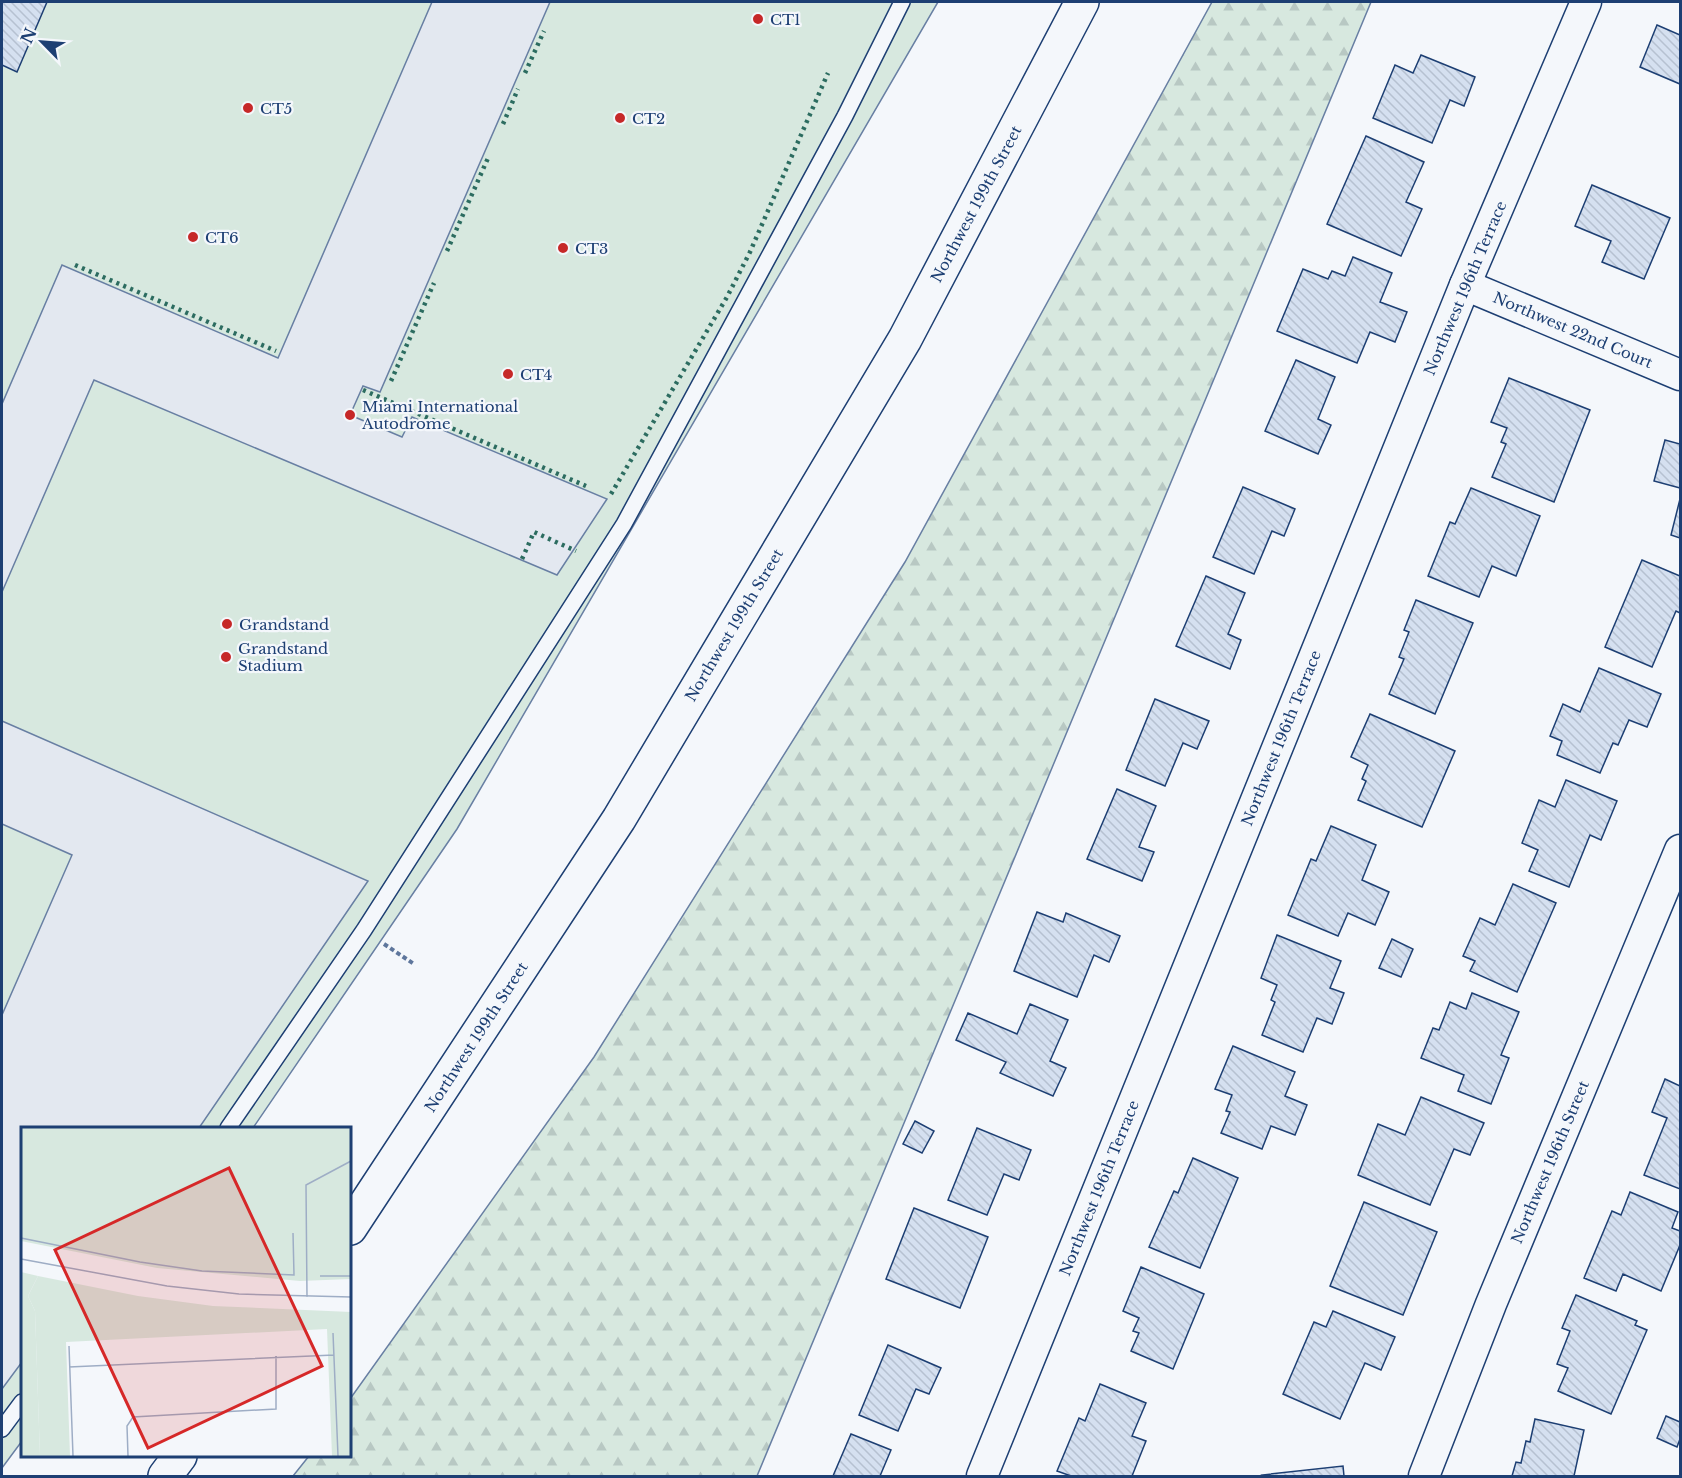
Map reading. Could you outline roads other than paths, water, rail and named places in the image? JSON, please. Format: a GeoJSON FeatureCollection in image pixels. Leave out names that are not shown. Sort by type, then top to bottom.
{"type":"FeatureCollection","features":[{"type":"Feature","properties":{"kind":"main road","name":"Northwest 199th Street"},"geometry":{"type":"LineString","coordinates":[[351,1226],[625,808],[905,339],[1082,2]]}},
{"type":"Feature","properties":{"kind":"main road"},"geometry":{"type":"LineString","coordinates":[[165,1476],[179,1457]]}},
{"type":"Feature","properties":{"kind":"street","name":"Northwest 196th Terrace"},"geometry":{"type":"LineString","coordinates":[[982,1476],[1465,285],[1586,2]]}},
{"type":"Feature","properties":{"kind":"street","name":"Northwest 22nd Court"},"geometry":{"type":"LineString","coordinates":[[1465,285],[1680,375]]}},
{"type":"Feature","properties":{"kind":"street","name":"Northwest 196th Street"},"geometry":{"type":"LineString","coordinates":[[1424,1476],[1491,1304],[1680,850]]}},
{"type":"Feature","properties":{"kind":"lane"},"geometry":{"type":"LineString","coordinates":[[229,1127],[364,930],[624,524],[845,116],[902,2]]}},
{"type":"Feature","properties":{"kind":"lane"},"geometry":{"type":"LineString","coordinates":[[2,1429],[21,1403]]}},
{"type":"Feature","properties":{"kind":"place","name":"CT1"},"geometry":{"type":"Point","coordinates":[758,19]}},
{"type":"Feature","properties":{"kind":"place","name":"CT5"},"geometry":{"type":"Point","coordinates":[248,108]}},
{"type":"Feature","properties":{"kind":"place","name":"CT2"},"geometry":{"type":"Point","coordinates":[620,118]}},
{"type":"Feature","properties":{"kind":"place","name":"CT6"},"geometry":{"type":"Point","coordinates":[193,237]}},
{"type":"Feature","properties":{"kind":"place","name":"CT3"},"geometry":{"type":"Point","coordinates":[563,248]}},
{"type":"Feature","properties":{"kind":"place","name":"CT4"},"geometry":{"type":"Point","coordinates":[508,374]}},
{"type":"Feature","properties":{"kind":"place","name":"Miami International Autodrome"},"geometry":{"type":"Point","coordinates":[350,415]}},
{"type":"Feature","properties":{"kind":"place","name":"Grandstand"},"geometry":{"type":"Point","coordinates":[227,624]}},
{"type":"Feature","properties":{"kind":"place","name":"Grandstand Stadium"},"geometry":{"type":"Point","coordinates":[226,657]}}]}
